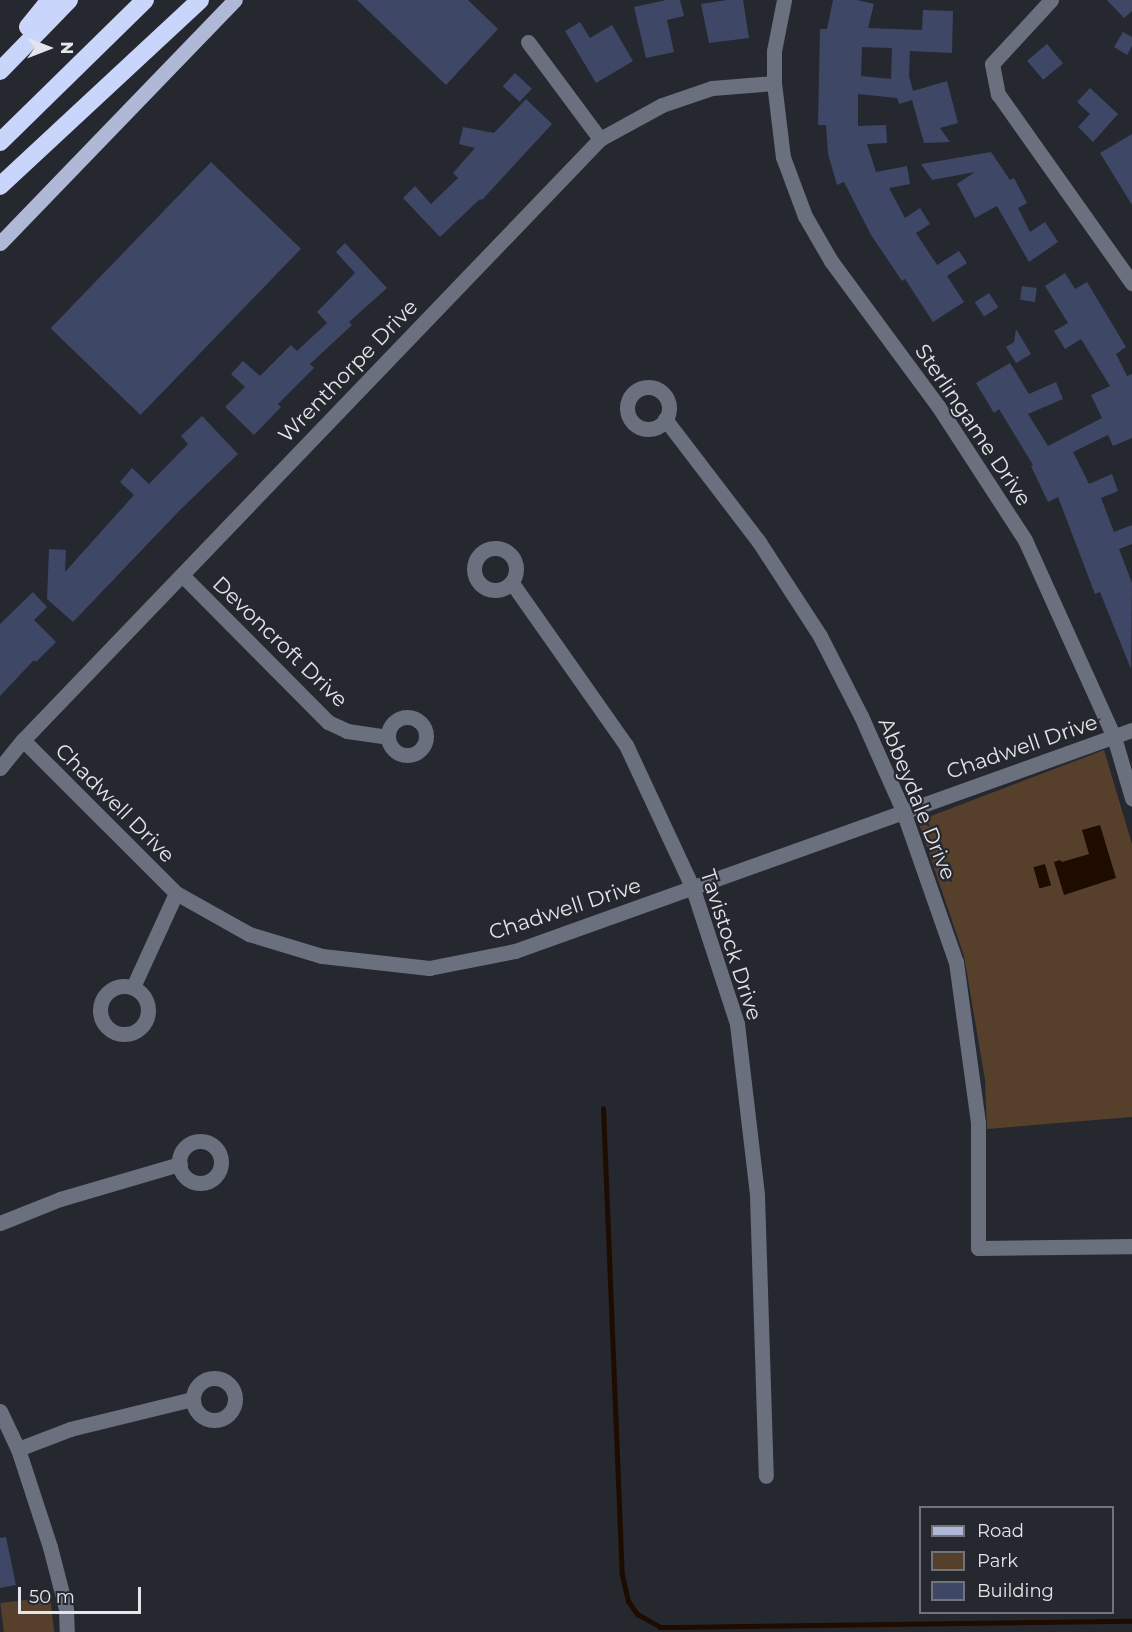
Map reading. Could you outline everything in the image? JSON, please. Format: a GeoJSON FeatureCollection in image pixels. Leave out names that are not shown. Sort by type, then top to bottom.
{"type":"FeatureCollection","features":[{"type":"Feature","properties":{"kind":"highway"},"geometry":{"type":"LineString","coordinates":[[0,61],[50,0]]}},
{"type":"Feature","properties":{"kind":"highway"},"geometry":{"type":"LineString","coordinates":[[0,71],[69,0]]}},
{"type":"Feature","properties":{"kind":"highway"},"geometry":{"type":"LineString","coordinates":[[0,142],[145,0]]}},
{"type":"Feature","properties":{"kind":"highway"},"geometry":{"type":"LineString","coordinates":[[0,186],[200,0]]}},
{"type":"Feature","properties":{"kind":"main road"},"geometry":{"type":"LineString","coordinates":[[0,243],[235,0]]}},
{"type":"Feature","properties":{"kind":"street","name":"Sterlingame Drive"},"geometry":{"type":"LineString","coordinates":[[784,0],[774,51],[774,83],[783,157],[806,216],[831,261],[938,406],[1025,540],[1114,737],[1132,798]]}},
{"type":"Feature","properties":{"kind":"street"},"geometry":{"type":"LineString","coordinates":[[1051,0],[992,64],[998,94],[1132,283]]}},
{"type":"Feature","properties":{"kind":"street"},"geometry":{"type":"LineString","coordinates":[[528,42],[600,139]]}},
{"type":"Feature","properties":{"kind":"street","name":"Wrenthorpe Drive"},"geometry":{"type":"LineString","coordinates":[[0,768],[23,740],[600,139],[662,105],[712,88],[774,83]]}},
{"type":"Feature","properties":{"kind":"street","name":"Abbeydale Drive"},"geometry":{"type":"LineString","coordinates":[[665,419],[759,542],[820,636],[861,716],[903,811],[956,962],[978,1123],[978,1248],[1132,1246]]}},
{"type":"Feature","properties":{"kind":"street","name":"Devoncroft Drive"},"geometry":{"type":"LineString","coordinates":[[182,575],[328,722],[347,731],[388,737]]}},
{"type":"Feature","properties":{"kind":"street","name":"Tavistock Drive"},"geometry":{"type":"LineString","coordinates":[[512,583],[626,744],[693,889],[737,1024],[757,1195],[766,1476]]}},
{"type":"Feature","properties":{"kind":"street","name":"Chadwell Drive"},"geometry":{"type":"LineString","coordinates":[[23,740],[176,893],[249,934],[321,956],[429,968],[515,951],[1132,730]]}},
{"type":"Feature","properties":{"kind":"street"},"geometry":{"type":"LineString","coordinates":[[133,987],[176,893]]}},
{"type":"Feature","properties":{"kind":"street"},"geometry":{"type":"LineString","coordinates":[[0,1223],[60,1199],[180,1164]]}},
{"type":"Feature","properties":{"kind":"street"},"geometry":{"type":"LineString","coordinates":[[18,1449],[70,1429],[192,1399]]}},
{"type":"Feature","properties":{"kind":"street"},"geometry":{"type":"LineString","coordinates":[[0,1411],[18,1449],[50,1547],[66,1609],[68,1632]]}},
{"type":"Feature","properties":{"kind":"green space"},"geometry":{"type":"Polygon","coordinates":[[[1104,750],[1132,844],[1132,1117],[987,1129],[985,1080],[964,956],[918,821],[1104,750]]]}},
{"type":"Feature","properties":{"kind":"green space"},"geometry":{"type":"Polygon","coordinates":[[[50,1597],[54,1632],[4,1632],[0,1603],[50,1597]]]}},
{"type":"Feature","properties":{"kind":"shaded area"},"geometry":{"type":"Polygon","coordinates":[[[1100,825],[1116,878],[1064,895],[1054,862],[1089,854],[1082,830],[1100,825]]]}},
{"type":"Feature","properties":{"kind":"shaded area"},"geometry":{"type":"Polygon","coordinates":[[[1045,864],[1051,885],[1040,888],[1033,867],[1045,864]]]}},
{"type":"Feature","properties":{"kind":"building"},"geometry":{"type":"Polygon","coordinates":[[[357,0],[468,0],[498,29],[446,85],[357,0]]]}},
{"type":"Feature","properties":{"kind":"building"},"geometry":{"type":"Polygon","coordinates":[[[666,0],[680,0],[684,16],[667,20],[674,52],[646,58],[634,7],[666,0]]]}},
{"type":"Feature","properties":{"kind":"building"},"geometry":{"type":"Polygon","coordinates":[[[743,0],[749,38],[709,43],[701,4],[743,0]]]}},
{"type":"Feature","properties":{"kind":"building"},"geometry":{"type":"Polygon","coordinates":[[[833,0],[857,0],[874,4],[868,28],[922,30],[923,10],[953,11],[952,53],[910,51],[909,76],[913,91],[947,81],[958,123],[940,128],[950,142],[924,143],[912,100],[899,104],[897,98],[858,94],[858,126],[886,125],[887,143],[867,144],[876,172],[907,166],[910,184],[889,188],[905,218],[920,208],[930,224],[916,233],[937,265],[959,251],[967,263],[947,276],[964,302],[933,322],[905,279],[902,281],[871,235],[844,182],[837,185],[828,154],[826,125],[818,125],[820,29],[827,29],[833,0]],[[862,47],[861,76],[891,79],[892,48],[862,47]]]}},
{"type":"Feature","properties":{"kind":"building"},"geometry":{"type":"Polygon","coordinates":[[[1107,0],[1132,0],[1132,11],[1124,18],[1107,0]]]}},
{"type":"Feature","properties":{"kind":"building"},"geometry":{"type":"Polygon","coordinates":[[[580,22],[590,38],[612,25],[633,61],[596,83],[565,31],[580,22]]]}},
{"type":"Feature","properties":{"kind":"building"},"geometry":{"type":"Polygon","coordinates":[[[1123,32],[1132,37],[1132,46],[1127,55],[1114,47],[1123,32]]]}},
{"type":"Feature","properties":{"kind":"building"},"geometry":{"type":"Polygon","coordinates":[[[1047,44],[1063,63],[1043,80],[1027,61],[1047,44]]]}},
{"type":"Feature","properties":{"kind":"building"},"geometry":{"type":"Polygon","coordinates":[[[515,73],[532,89],[520,102],[503,86],[515,73]]]}},
{"type":"Feature","properties":{"kind":"building"},"geometry":{"type":"Polygon","coordinates":[[[1090,88],[1118,114],[1093,142],[1078,127],[1090,114],[1077,102],[1090,88]]]}},
{"type":"Feature","properties":{"kind":"building"},"geometry":{"type":"Polygon","coordinates":[[[526,99],[552,124],[482,200],[480,199],[440,237],[403,198],[415,186],[431,204],[458,178],[453,173],[475,148],[459,144],[463,127],[494,133],[526,99]]]}},
{"type":"Feature","properties":{"kind":"building"},"geometry":{"type":"Polygon","coordinates":[[[1132,134],[1132,205],[1100,153],[1132,134]]]}},
{"type":"Feature","properties":{"kind":"building"},"geometry":{"type":"Polygon","coordinates":[[[991,152],[1010,180],[1014,178],[1027,203],[1018,208],[1030,232],[1045,222],[1058,242],[1029,262],[997,206],[975,218],[957,184],[975,172],[932,180],[921,164],[991,152]]]}},
{"type":"Feature","properties":{"kind":"building"},"geometry":{"type":"Polygon","coordinates":[[[211,162],[301,249],[140,415],[51,328],[211,162]]]}},
{"type":"Feature","properties":{"kind":"building"},"geometry":{"type":"Polygon","coordinates":[[[345,243],[387,288],[349,322],[352,325],[310,364],[314,368],[278,404],[281,407],[254,435],[225,407],[245,387],[231,374],[243,361],[260,376],[291,345],[297,351],[327,323],[317,312],[355,273],[336,252],[345,243]]]}},
{"type":"Feature","properties":{"kind":"building"},"geometry":{"type":"Polygon","coordinates":[[[1065,273],[1075,289],[1087,282],[1126,347],[1116,354],[1127,376],[1132,374],[1132,438],[1113,446],[1108,435],[1073,452],[1089,484],[1112,474],[1118,491],[1101,498],[1114,532],[1132,525],[1132,544],[1119,549],[1132,583],[1131,669],[1100,592],[1095,594],[1058,497],[1048,502],[1031,466],[1033,465],[999,409],[994,413],[976,383],[1010,363],[1029,394],[1056,382],[1063,399],[1028,414],[1048,446],[1102,418],[1091,395],[1110,386],[1081,339],[1065,349],[1054,331],[1068,323],[1045,286],[1065,273]]]}},
{"type":"Feature","properties":{"kind":"building"},"geometry":{"type":"Polygon","coordinates":[[[1022,286],[1037,288],[1035,302],[1020,300],[1022,286]]]}},
{"type":"Feature","properties":{"kind":"building"},"geometry":{"type":"Polygon","coordinates":[[[989,293],[998,307],[984,317],[975,302],[989,293]]]}},
{"type":"Feature","properties":{"kind":"building"},"geometry":{"type":"Polygon","coordinates":[[[1016,329],[1031,354],[1016,363],[1006,347],[1014,342],[1016,329]]]}},
{"type":"Feature","properties":{"kind":"building"},"geometry":{"type":"Polygon","coordinates":[[[202,416],[238,454],[180,510],[73,622],[47,599],[49,549],[66,550],[65,572],[134,495],[120,482],[132,468],[149,484],[188,444],[181,436],[202,416]]]}},
{"type":"Feature","properties":{"kind":"building"},"geometry":{"type":"Polygon","coordinates":[[[33,592],[47,607],[34,620],[56,642],[36,662],[34,660],[0,696],[0,624],[33,592]]]}},
{"type":"Feature","properties":{"kind":"building"},"geometry":{"type":"Polygon","coordinates":[[[6,1537],[16,1585],[0,1588],[0,1538],[6,1537]]]}},
{"type":"Feature","properties":{"kind":"waterway"},"geometry":{"type":"LineString","coordinates":[[603,1108],[622,1575],[628,1601],[637,1614],[660,1627],[1132,1621]]}}]}
